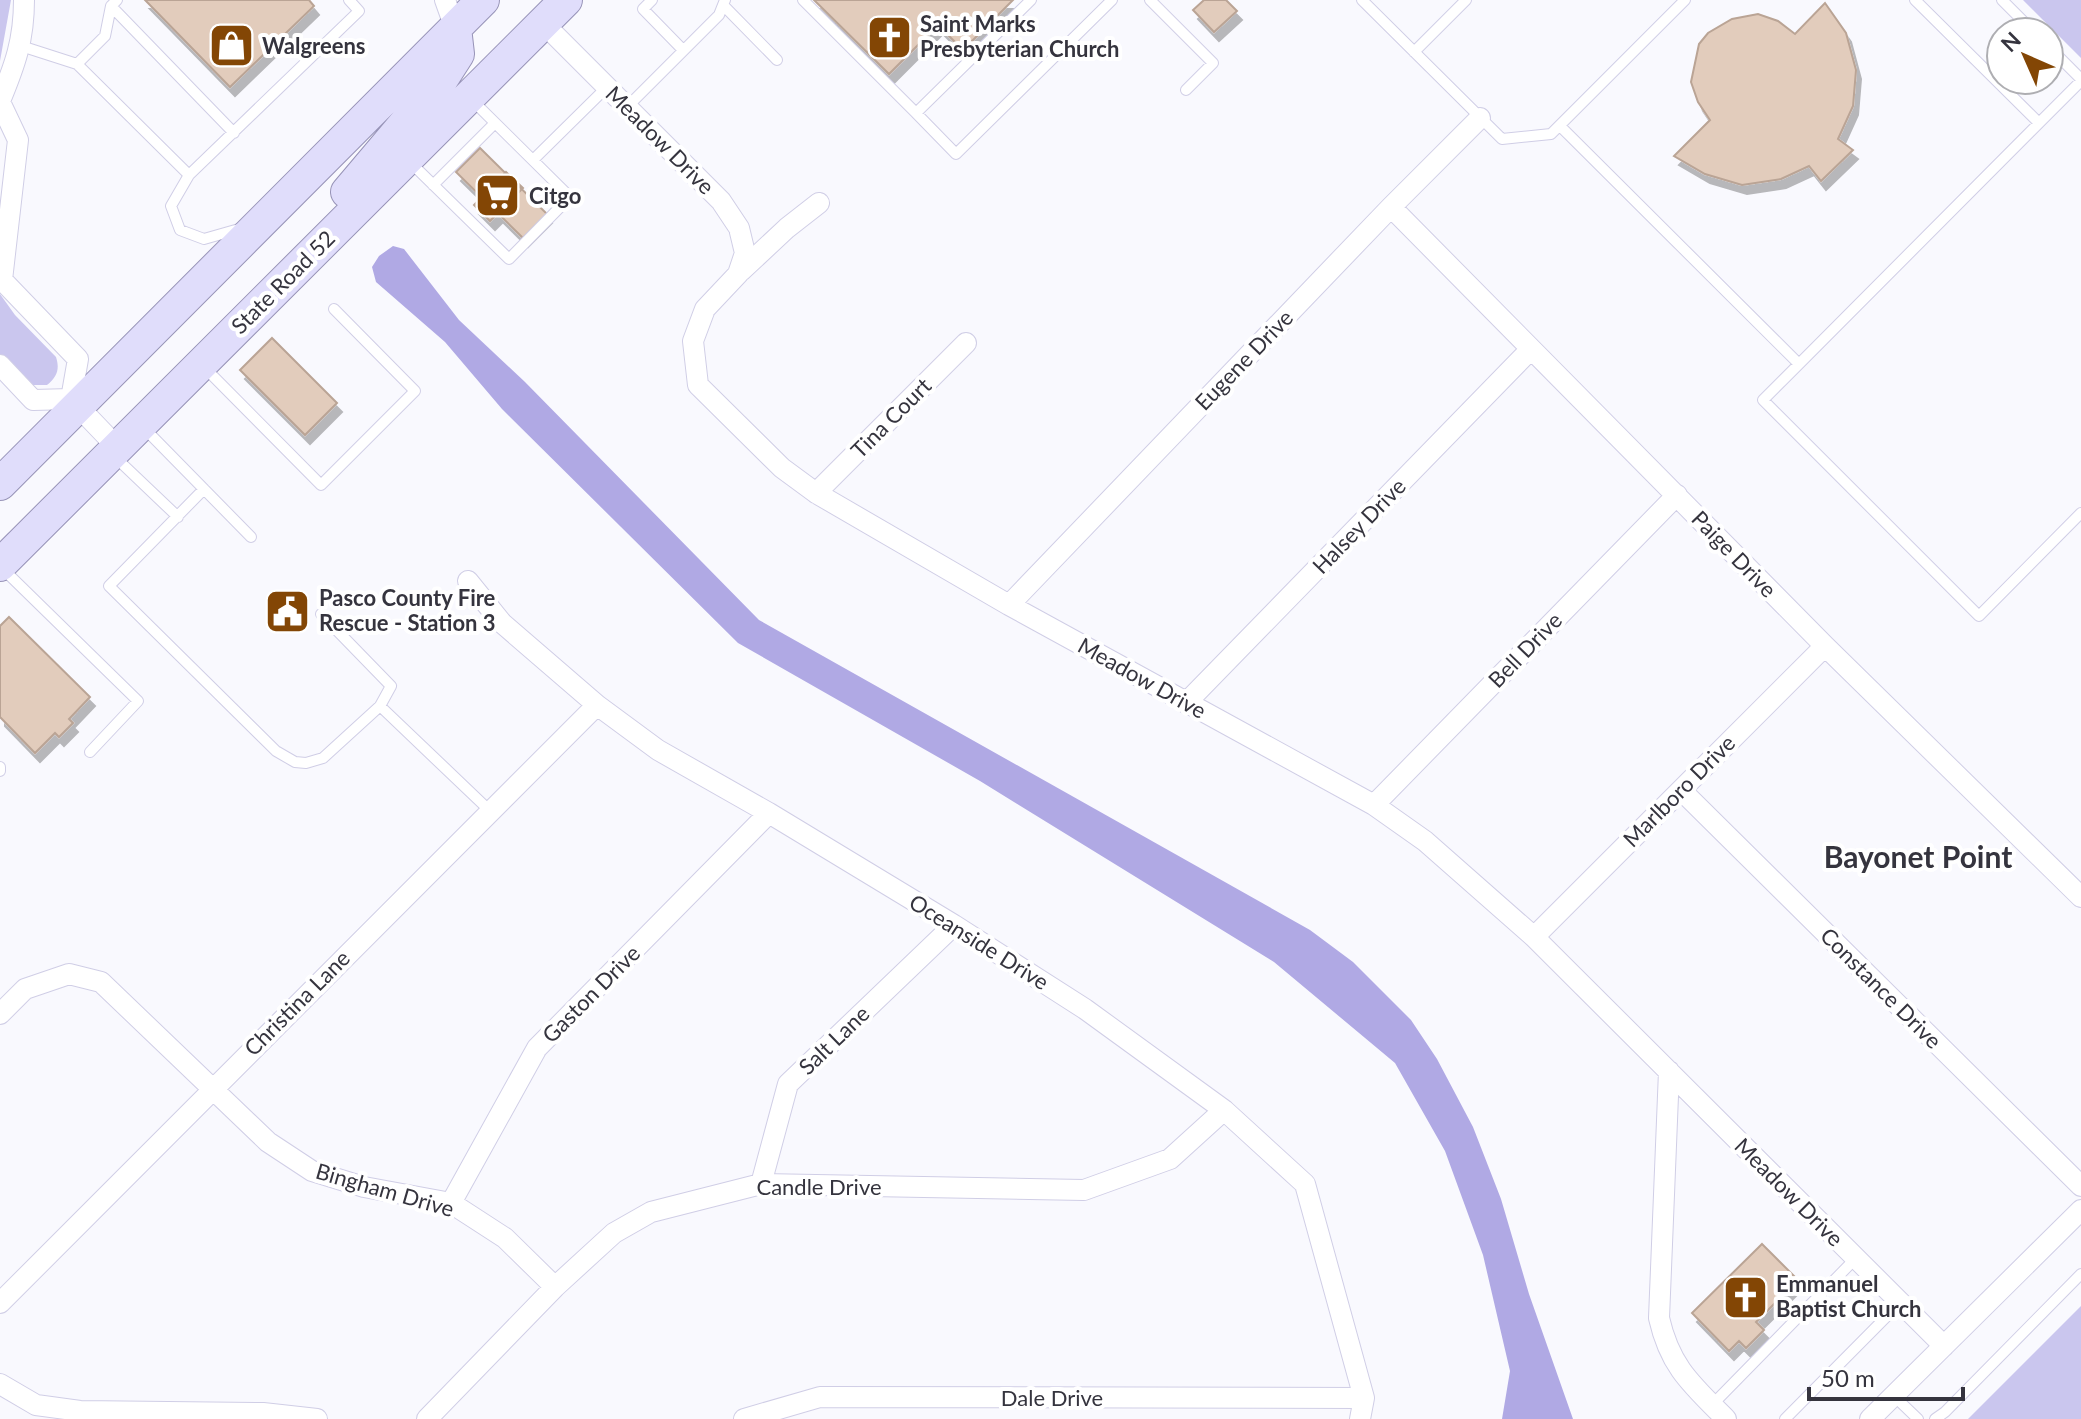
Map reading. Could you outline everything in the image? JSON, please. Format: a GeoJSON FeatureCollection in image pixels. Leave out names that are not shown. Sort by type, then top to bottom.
{"type":"FeatureCollection","features":[{"type":"Feature","properties":{"kind":"main road"},"geometry":{"type":"LineString","coordinates":[[0,484],[75,403],[260,224],[450,14],[483,0]]}},
{"type":"Feature","properties":{"kind":"main road","name":"State Road 52"},"geometry":{"type":"LineString","coordinates":[[0,565],[469,97],[540,12],[566,0]]}},
{"type":"Feature","properties":{"kind":"main road"},"geometry":{"type":"LineString","coordinates":[[260,305],[303,243],[440,82],[458,54],[450,14]]}},
{"type":"Feature","properties":{"kind":"street"},"geometry":{"type":"LineString","coordinates":[[24,0],[21,46],[0,102],[18,140],[2,280],[78,359],[75,403],[114,450]]}},
{"type":"Feature","properties":{"kind":"street","name":"Meadow Drive"},"geometry":{"type":"LineString","coordinates":[[540,12],[607,87],[721,201],[739,228],[745,253],[738,274]]}},
{"type":"Feature","properties":{"kind":"street","name":"Eugene Drive"},"geometry":{"type":"LineString","coordinates":[[1009,605],[1480,118]]}},
{"type":"Feature","properties":{"kind":"street","name":"Meadow Drive"},"geometry":{"type":"LineString","coordinates":[[819,203],[787,228],[705,309],[693,341],[698,385],[782,468],[816,493],[1009,605],[1374,805],[1425,841],[1534,937],[1944,1346]]}},
{"type":"Feature","properties":{"kind":"street","name":"Paige Drive"},"geometry":{"type":"LineString","coordinates":[[1391,207],[1825,646],[2081,897]]}},
{"type":"Feature","properties":{"kind":"street","name":"Tina Court"},"geometry":{"type":"LineString","coordinates":[[816,493],[966,343]]}},
{"type":"Feature","properties":{"kind":"street","name":"Halsey Drive"},"geometry":{"type":"LineString","coordinates":[[1186,703],[1531,349]]}},
{"type":"Feature","properties":{"kind":"street"},"geometry":{"type":"LineString","coordinates":[[0,365],[33,400],[75,403]]}},
{"type":"Feature","properties":{"kind":"street","name":"Bell Drive"},"geometry":{"type":"LineString","coordinates":[[1374,805],[1677,495]]}},
{"type":"Feature","properties":{"kind":"street","name":"Oceanside Drive"},"geometry":{"type":"LineString","coordinates":[[468,581],[502,623],[597,705],[658,750],[954,925],[1085,1009],[1224,1110],[1305,1184],[1364,1398]]}},
{"type":"Feature","properties":{"kind":"street","name":"Marlboro Drive"},"geometry":{"type":"LineString","coordinates":[[1534,937],[1825,646]]}},
{"type":"Feature","properties":{"kind":"street","name":"Christina Lane"},"geometry":{"type":"LineString","coordinates":[[0,1303],[597,705]]}},
{"type":"Feature","properties":{"kind":"street","name":"Constance Drive"},"geometry":{"type":"LineString","coordinates":[[1681,790],[2081,1186]]}},
{"type":"Feature","properties":{"kind":"street","name":"Gaston Drive"},"geometry":{"type":"LineString","coordinates":[[451,1203],[537,1048],[769,813]]}},
{"type":"Feature","properties":{"kind":"street","name":"Salt Lane"},"geometry":{"type":"LineString","coordinates":[[761,1184],[788,1084],[954,925]]}},
{"type":"Feature","properties":{"kind":"street","name":"Bingham Drive"},"geometry":{"type":"LineString","coordinates":[[0,1014],[25,989],[69,974],[101,982],[268,1142],[312,1171],[364,1187],[451,1203],[505,1238],[555,1287]]}},
{"type":"Feature","properties":{"kind":"street"},"geometry":{"type":"LineString","coordinates":[[1669,1071],[1659,1318],[1665,1344],[1682,1374],[1719,1412]]}},
{"type":"Feature","properties":{"kind":"street","name":"Candle Drive"},"geometry":{"type":"LineString","coordinates":[[427,1419],[555,1287],[614,1233],[651,1212],[761,1184],[1084,1190],[1170,1159],[1224,1110]]}},
{"type":"Feature","properties":{"kind":"street"},"geometry":{"type":"LineString","coordinates":[[1870,1419],[2081,1210]]}},
{"type":"Feature","properties":{"kind":"street"},"geometry":{"type":"LineString","coordinates":[[0,1384],[36,1405],[80,1415],[317,1419]]}},
{"type":"Feature","properties":{"kind":"street","name":"Dale Drive"},"geometry":{"type":"LineString","coordinates":[[744,1419],[820,1397],[1364,1398]]}},
{"type":"Feature","properties":{"kind":"street"},"geometry":{"type":"LineString","coordinates":[[1360,1419],[1364,1398]]}},
{"type":"Feature","properties":{"kind":"lane"},"geometry":{"type":"LineString","coordinates":[[260,224],[204,239],[180,230],[171,206],[189,175],[359,11],[349,0]]}},
{"type":"Feature","properties":{"kind":"lane"},"geometry":{"type":"LineString","coordinates":[[652,0],[643,9],[683,50]]}},
{"type":"Feature","properties":{"kind":"lane"},"geometry":{"type":"LineString","coordinates":[[803,0],[956,154],[1112,0]]}},
{"type":"Feature","properties":{"kind":"lane"},"geometry":{"type":"LineString","coordinates":[[916,113],[1031,0]]}},
{"type":"Feature","properties":{"kind":"lane"},"geometry":{"type":"LineString","coordinates":[[1150,0],[1213,63],[1186,90]]}},
{"type":"Feature","properties":{"kind":"lane"},"geometry":{"type":"LineString","coordinates":[[1362,0],[1502,139],[1551,134],[1685,0]]}},
{"type":"Feature","properties":{"kind":"lane"},"geometry":{"type":"LineString","coordinates":[[1414,52],[1466,0]]}},
{"type":"Feature","properties":{"kind":"lane"},"geometry":{"type":"LineString","coordinates":[[1915,0],[2039,123]]}},
{"type":"Feature","properties":{"kind":"lane"},"geometry":{"type":"LineString","coordinates":[[2002,0],[2018,16]]}},
{"type":"Feature","properties":{"kind":"lane"},"geometry":{"type":"LineString","coordinates":[[77,64],[105,36],[114,3]]}},
{"type":"Feature","properties":{"kind":"lane"},"geometry":{"type":"LineString","coordinates":[[114,3],[234,133]]}},
{"type":"Feature","properties":{"kind":"lane"},"geometry":{"type":"LineString","coordinates":[[627,107],[719,15],[724,3],[777,60]]}},
{"type":"Feature","properties":{"kind":"lane"},"geometry":{"type":"LineString","coordinates":[[21,46],[77,64],[189,175]]}},
{"type":"Feature","properties":{"kind":"lane"},"geometry":{"type":"LineString","coordinates":[[2065,64],[2081,80],[1763,400],[1979,616],[2081,513]]}},
{"type":"Feature","properties":{"kind":"lane"},"geometry":{"type":"LineString","coordinates":[[533,160],[607,87]]}},
{"type":"Feature","properties":{"kind":"lane"},"geometry":{"type":"LineString","coordinates":[[406,159],[509,259],[570,197],[469,97]]}},
{"type":"Feature","properties":{"kind":"lane"},"geometry":{"type":"LineString","coordinates":[[433,185],[495,123]]}},
{"type":"Feature","properties":{"kind":"lane"},"geometry":{"type":"LineString","coordinates":[[1560,126],[1799,364]]}},
{"type":"Feature","properties":{"kind":"lane"},"geometry":{"type":"LineString","coordinates":[[201,364],[321,485],[415,391],[334,309]]}},
{"type":"Feature","properties":{"kind":"lane"},"geometry":{"type":"LineString","coordinates":[[140,424],[251,537]]}},
{"type":"Feature","properties":{"kind":"lane"},"geometry":{"type":"LineString","coordinates":[[114,450],[178,517]]}},
{"type":"Feature","properties":{"kind":"lane"},"geometry":{"type":"LineString","coordinates":[[204,489],[109,586],[276,751],[295,762],[306,763],[323,758],[380,706],[391,686],[321,614]]}},
{"type":"Feature","properties":{"kind":"lane"},"geometry":{"type":"LineString","coordinates":[[0,565],[138,701],[90,752]]}},
{"type":"Feature","properties":{"kind":"lane"},"geometry":{"type":"LineString","coordinates":[[380,706],[490,811]]}},
{"type":"Feature","properties":{"kind":"lane"},"geometry":{"type":"LineString","coordinates":[[1719,1412],[1856,1258]]}},
{"type":"Feature","properties":{"kind":"lane"},"geometry":{"type":"LineString","coordinates":[[1935,1419],[2081,1274]]}},
{"type":"Feature","properties":{"kind":"lane"},"geometry":{"type":"LineString","coordinates":[[1785,1419],[1901,1302]]}},
{"type":"Feature","properties":{"kind":"lane"},"geometry":{"type":"LineString","coordinates":[[1894,1396],[1918,1419]]}},
{"type":"Feature","properties":{"kind":"shaded area"},"geometry":{"type":"Polygon","coordinates":[[[0,0],[11,0],[0,61],[0,0]]]}},
{"type":"Feature","properties":{"kind":"shaded area"},"geometry":{"type":"Polygon","coordinates":[[[2023,0],[2081,0],[2081,58],[2065,42],[2065,16],[2039,16],[2023,0]]]}},
{"type":"Feature","properties":{"kind":"shaded area"},"geometry":{"type":"Polygon","coordinates":[[[393,246],[404,249],[459,320],[525,382],[759,620],[1310,930],[1353,962],[1411,1020],[1437,1059],[1473,1127],[1501,1199],[1529,1294],[1573,1419],[1502,1419],[1510,1371],[1483,1255],[1445,1151],[1395,1063],[1274,962],[980,781],[738,643],[502,409],[445,342],[376,282],[372,267],[379,256],[393,246]]]}},
{"type":"Feature","properties":{"kind":"shaded area"},"geometry":{"type":"Polygon","coordinates":[[[0,294],[15,315],[56,357],[57,372],[47,385],[32,385],[0,355],[0,294]]]}},
{"type":"Feature","properties":{"kind":"shaded area"},"geometry":{"type":"Polygon","coordinates":[[[2081,1306],[2081,1419],[1968,1419],[2081,1306]]]}},
{"type":"Feature","properties":{"kind":"building","name":"Walgreens"},"geometry":{"type":"Polygon","coordinates":[[[145,0],[309,0],[314,6],[230,87],[145,0]]]}},
{"type":"Feature","properties":{"kind":"building","name":"Saint Marks Presbyterian Church"},"geometry":{"type":"Polygon","coordinates":[[[814,0],[1013,0],[963,50],[938,25],[889,74],[814,0]]]}},
{"type":"Feature","properties":{"kind":"building"},"geometry":{"type":"Polygon","coordinates":[[[1204,0],[1226,0],[1237,11],[1214,32],[1193,10],[1204,0]]]}},
{"type":"Feature","properties":{"kind":"building"},"geometry":{"type":"Polygon","coordinates":[[[1825,3],[1846,33],[1856,70],[1853,106],[1838,139],[1853,150],[1821,181],[1809,166],[1781,179],[1742,185],[1705,174],[1674,156],[1710,120],[1698,102],[1691,82],[1699,44],[1708,33],[1732,19],[1758,14],[1778,21],[1795,34],[1825,3]]]}},
{"type":"Feature","properties":{"kind":"building","name":"Citgo"},"geometry":{"type":"Polygon","coordinates":[[[480,148],[547,214],[523,238],[456,172],[480,148]]]}},
{"type":"Feature","properties":{"kind":"building","name":"Citgo"},"geometry":{"type":"Polygon","coordinates":[[[506,172],[523,188],[490,221],[474,205],[506,172]]]}},
{"type":"Feature","properties":{"kind":"building"},"geometry":{"type":"Polygon","coordinates":[[[272,338],[337,403],[305,435],[240,370],[272,338]]]}},
{"type":"Feature","properties":{"kind":"building"},"geometry":{"type":"Polygon","coordinates":[[[9,617],[90,697],[69,719],[73,723],[59,737],[55,733],[35,753],[0,717],[0,626],[9,617]]]}},
{"type":"Feature","properties":{"kind":"building","name":"Emmanuel Baptist Church"},"geometry":{"type":"Polygon","coordinates":[[[1762,1244],[1798,1280],[1756,1322],[1764,1330],[1746,1348],[1739,1341],[1729,1351],[1692,1313],[1762,1244]]]}},
{"type":"Feature","properties":{"kind":"place","name":"Saint Marks Presbyterian Church"},"geometry":{"type":"Point","coordinates":[889,37]}},
{"type":"Feature","properties":{"kind":"place","name":"Walgreens"},"geometry":{"type":"Point","coordinates":[231,46]}},
{"type":"Feature","properties":{"kind":"place","name":"Citgo"},"geometry":{"type":"Point","coordinates":[498,196]}},
{"type":"Feature","properties":{"kind":"place","name":"Pasco County Fire Rescue - Station 3"},"geometry":{"type":"Point","coordinates":[288,611]}},
{"type":"Feature","properties":{"kind":"place","name":"Emmanuel Baptist Church"},"geometry":{"type":"Point","coordinates":[1745,1297]}},
{"type":"Feature","properties":{"kind":"district","name":"Bayonet Point"},"geometry":{"type":"Point","coordinates":[1918,858]}}]}
